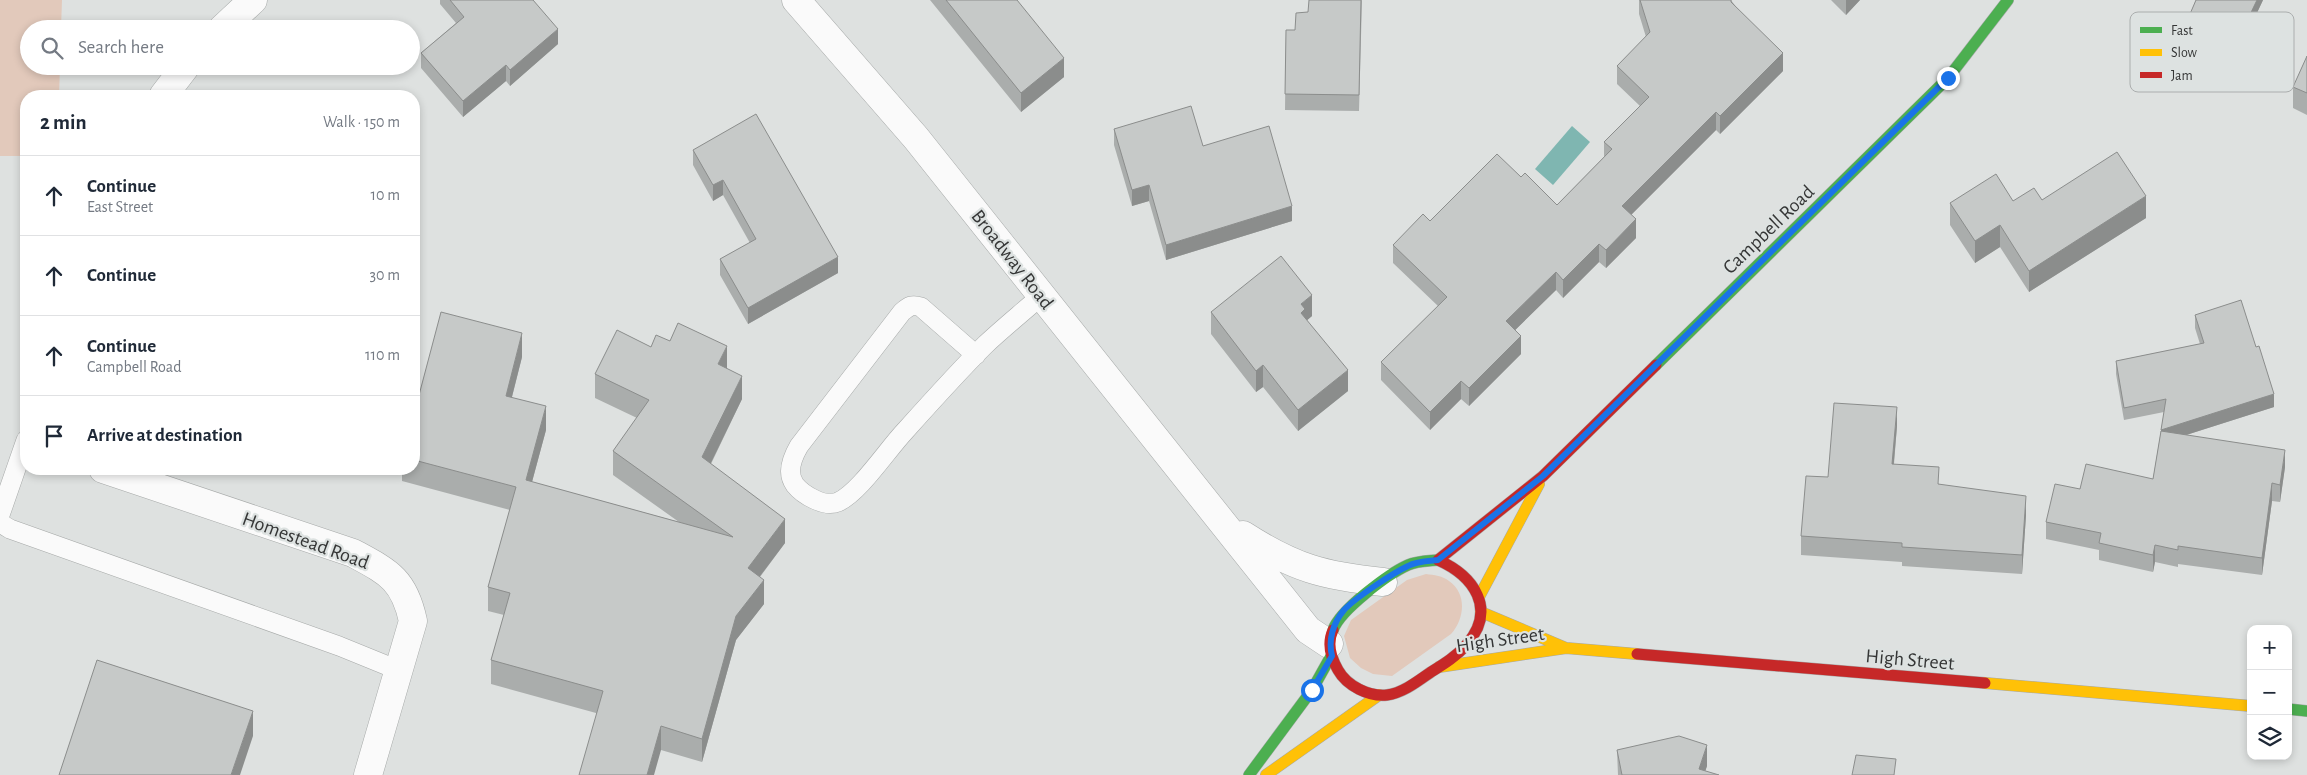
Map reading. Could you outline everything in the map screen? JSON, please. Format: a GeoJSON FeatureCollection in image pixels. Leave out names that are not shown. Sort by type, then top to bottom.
{"type":"FeatureCollection","features":[{"type":"Feature","properties":{"kind":"street"},"geometry":{"type":"LineString","coordinates":[[231,20],[252,0]]}},
{"type":"Feature","properties":{"kind":"street","name":"Broadway Road"},"geometry":{"type":"LineString","coordinates":[[796,0],[916,138],[1308,630],[1330,650]]}},
{"type":"Feature","properties":{"kind":"street","name":"Campbell Road"},"geometry":{"type":"LineString","coordinates":[[1438,560],[1543,476],[1948,78],[2008,0]]}},
{"type":"Feature","properties":{"kind":"street"},"geometry":{"type":"LineString","coordinates":[[168,90],[179,75]]}},
{"type":"Feature","properties":{"kind":"street","name":"Homestead Road"},"geometry":{"type":"LineString","coordinates":[[121,475],[353,553],[384,570],[398,584],[408,600],[413,621],[368,775]]}},
{"type":"Feature","properties":{"kind":"street","name":"Campbell Road"},"geometry":{"type":"LineString","coordinates":[[1478,598],[1543,476]]}},
{"type":"Feature","properties":{"kind":"street","name":"Broadway Road"},"geometry":{"type":"LineString","coordinates":[[1225,524],[1274,555],[1306,569],[1347,578],[1383,582]]}},
{"type":"Feature","properties":{"kind":"street"},"geometry":{"type":"LineString","coordinates":[[1249,775],[1312,690],[1330,650],[1335,625],[1344,610],[1408,565],[1438,560],[1454,566],[1466,575],[1474,585],[1481,612],[1478,628],[1470,640],[1439,667],[1405,688],[1380,695],[1266,775]]}},
{"type":"Feature","properties":{"kind":"street","name":"High Street"},"geometry":{"type":"LineString","coordinates":[[1481,612],[1566,648]]}},
{"type":"Feature","properties":{"kind":"street","name":"High Street"},"geometry":{"type":"LineString","coordinates":[[1439,667],[1566,648],[2247,706]]}},
{"type":"Feature","properties":{"kind":"street"},"geometry":{"type":"LineString","coordinates":[[1330,650],[1338,671],[1349,683],[1380,695]]}},
{"type":"Feature","properties":{"kind":"street"},"geometry":{"type":"LineString","coordinates":[[2292,709],[2307,710]]}},
{"type":"Feature","properties":{"kind":"lane"},"geometry":{"type":"LineString","coordinates":[[976,355],[921,307],[908,306],[799,446],[791,466],[790,477],[796,487],[818,502],[828,504],[836,504],[851,494],[887,451],[976,355],[1042,295]]}},
{"type":"Feature","properties":{"kind":"lane"},"geometry":{"type":"LineString","coordinates":[[0,515],[20,457]]}},
{"type":"Feature","properties":{"kind":"lane"},"geometry":{"type":"LineString","coordinates":[[0,523],[10,529],[339,646],[398,670]]}},
{"type":"Feature","properties":{"kind":"shaded area"},"geometry":{"type":"Polygon","coordinates":[[[0,0],[62,0],[61,20],[20,20],[20,75],[60,75],[59,90],[20,90],[20,156],[0,156],[0,0]]]}},
{"type":"Feature","properties":{"kind":"shaded area"},"geometry":{"type":"Polygon","coordinates":[[[1426,574],[1447,579],[1455,586],[1459,593],[1462,607],[1461,615],[1451,634],[1392,676],[1373,674],[1361,668],[1350,658],[1344,636],[1351,620],[1407,580],[1426,574]]]}},
{"type":"Feature","properties":{"kind":"water"},"geometry":{"type":"Polygon","coordinates":[[[1572,126],[1590,142],[1553,185],[1535,169],[1572,126]]]}},
{"type":"Feature","properties":{"kind":"building"},"geometry":{"type":"Polygon","coordinates":[[[450,0],[533,0],[558,29],[510,70],[506,65],[463,101],[421,53],[464,17],[450,0]]]}},
{"type":"Feature","properties":{"kind":"building"},"geometry":{"type":"Polygon","coordinates":[[[946,0],[1017,0],[1064,58],[1021,93],[946,0]]]}},
{"type":"Feature","properties":{"kind":"building"},"geometry":{"type":"Polygon","coordinates":[[[1309,0],[1361,0],[1359,95],[1285,94],[1286,30],[1295,30],[1296,13],[1308,12],[1309,0]]]}},
{"type":"Feature","properties":{"kind":"building"},"geometry":{"type":"Polygon","coordinates":[[[1640,0],[1731,0],[1783,53],[1720,116],[1716,112],[1622,206],[1636,219],[1606,250],[1599,244],[1563,280],[1556,272],[1506,321],[1521,336],[1469,388],[1461,381],[1430,412],[1381,362],[1447,297],[1393,245],[1423,214],[1430,221],[1497,154],[1521,177],[1525,173],[1557,205],[1612,149],[1604,142],[1649,97],[1617,66],[1650,32],[1640,0]]]}},
{"type":"Feature","properties":{"kind":"building"},"geometry":{"type":"Polygon","coordinates":[[[2196,0],[2257,0],[2251,12],[2191,12],[2196,0]]]}},
{"type":"Feature","properties":{"kind":"building"},"geometry":{"type":"Polygon","coordinates":[[[2307,56],[2307,93],[2294,87],[2307,56]]]}},
{"type":"Feature","properties":{"kind":"building"},"geometry":{"type":"Polygon","coordinates":[[[1191,106],[1203,146],[1269,126],[1292,206],[1166,245],[1149,185],[1132,190],[1114,129],[1191,106]]]}},
{"type":"Feature","properties":{"kind":"building"},"geometry":{"type":"Polygon","coordinates":[[[756,114],[838,257],[748,308],[720,259],[756,239],[723,180],[713,185],[693,150],[756,114]]]}},
{"type":"Feature","properties":{"kind":"building"},"geometry":{"type":"Polygon","coordinates":[[[2117,152],[2146,196],[2029,271],[2000,225],[1975,241],[1950,203],[1996,174],[2013,201],[2034,188],[2042,200],[2117,152]]]}},
{"type":"Feature","properties":{"kind":"building"},"geometry":{"type":"Polygon","coordinates":[[[1281,256],[1312,295],[1301,304],[1305,309],[1301,313],[1348,370],[1298,410],[1263,365],[1256,371],[1211,312],[1281,256]]]}},
{"type":"Feature","properties":{"kind":"building"},"geometry":{"type":"Polygon","coordinates":[[[2241,300],[2256,347],[2259,346],[2274,394],[2161,430],[2166,399],[2124,408],[2116,361],[2204,343],[2195,315],[2241,300]]]}},
{"type":"Feature","properties":{"kind":"building"},"geometry":{"type":"Polygon","coordinates":[[[441,312],[522,333],[506,396],[546,406],[526,480],[733,537],[613,451],[649,400],[595,374],[617,330],[651,347],[656,335],[670,341],[678,323],[727,346],[718,364],[742,376],[702,457],[785,519],[748,568],[764,580],[736,616],[702,739],[661,726],[647,775],[579,775],[603,691],[491,660],[510,593],[488,587],[516,487],[420,462],[420,391],[441,312]]]}},
{"type":"Feature","properties":{"kind":"building"},"geometry":{"type":"Polygon","coordinates":[[[1834,403],[1897,407],[1892,464],[1939,467],[1938,484],[2026,496],[2022,555],[1902,547],[1902,543],[1801,536],[1806,476],[1828,477],[1834,403]]]}},
{"type":"Feature","properties":{"kind":"building"},"geometry":{"type":"Polygon","coordinates":[[[2161,431],[2285,450],[2280,485],[2272,483],[2262,558],[2178,546],[2178,550],[2155,545],[2153,555],[2099,543],[2101,533],[2046,522],[2055,484],[2080,489],[2086,464],[2153,479],[2161,431]]]}},
{"type":"Feature","properties":{"kind":"building"},"geometry":{"type":"Polygon","coordinates":[[[97,660],[253,711],[231,775],[59,775],[97,660]]]}},
{"type":"Feature","properties":{"kind":"building"},"geometry":{"type":"Polygon","coordinates":[[[1679,736],[1707,745],[1699,769],[1719,775],[1622,775],[1617,750],[1679,736]]]}},
{"type":"Feature","properties":{"kind":"building"},"geometry":{"type":"Polygon","coordinates":[[[1856,755],[1896,759],[1894,775],[1852,775],[1856,755]]]}},
{"type":"Feature","properties":{"kind":"traffic: fast"},"geometry":{"type":"LineString","coordinates":[[1656,365],[1948,78],[2008,0]]}},
{"type":"Feature","properties":{"kind":"traffic: fast"},"geometry":{"type":"LineString","coordinates":[[1333,630],[1337,622],[1355,603],[1389,576],[1411,564],[1438,560]]}},
{"type":"Feature","properties":{"kind":"traffic: fast"},"geometry":{"type":"LineString","coordinates":[[1249,775],[1312,690],[1331,656]]}},
{"type":"Feature","properties":{"kind":"traffic: fast"},"geometry":{"type":"LineString","coordinates":[[2292,709],[2307,711]]}},
{"type":"Feature","properties":{"kind":"traffic: slow"},"geometry":{"type":"LineString","coordinates":[[1479,597],[1539,484]]}},
{"type":"Feature","properties":{"kind":"traffic: slow"},"geometry":{"type":"LineString","coordinates":[[1481,612],[1566,648]]}},
{"type":"Feature","properties":{"kind":"traffic: slow"},"geometry":{"type":"LineString","coordinates":[[1439,667],[1566,648],[1637,654]]}},
{"type":"Feature","properties":{"kind":"traffic: slow"},"geometry":{"type":"LineString","coordinates":[[1985,683],[2247,706]]}},
{"type":"Feature","properties":{"kind":"traffic: slow"},"geometry":{"type":"LineString","coordinates":[[1266,775],[1379,695]]}},
{"type":"Feature","properties":{"kind":"traffic: jam"},"geometry":{"type":"LineString","coordinates":[[1438,560],[1543,476],[1656,365]]}},
{"type":"Feature","properties":{"kind":"traffic: jam"},"geometry":{"type":"LineString","coordinates":[[1333,630],[1330,645],[1336,665],[1347,681],[1366,692],[1380,695],[1399,692],[1445,663],[1467,644],[1476,631],[1480,618],[1480,606],[1471,584],[1462,575],[1438,560]]}},
{"type":"Feature","properties":{"kind":"traffic: jam"},"geometry":{"type":"LineString","coordinates":[[1637,654],[1985,683]]}},
{"type":"Feature","properties":{"kind":"route"},"geometry":{"type":"LineString","coordinates":[[1312,690],[1332,656],[1329,644],[1331,636],[1344,610],[1408,565],[1438,560],[1543,476],[1948,78]]}}]}
